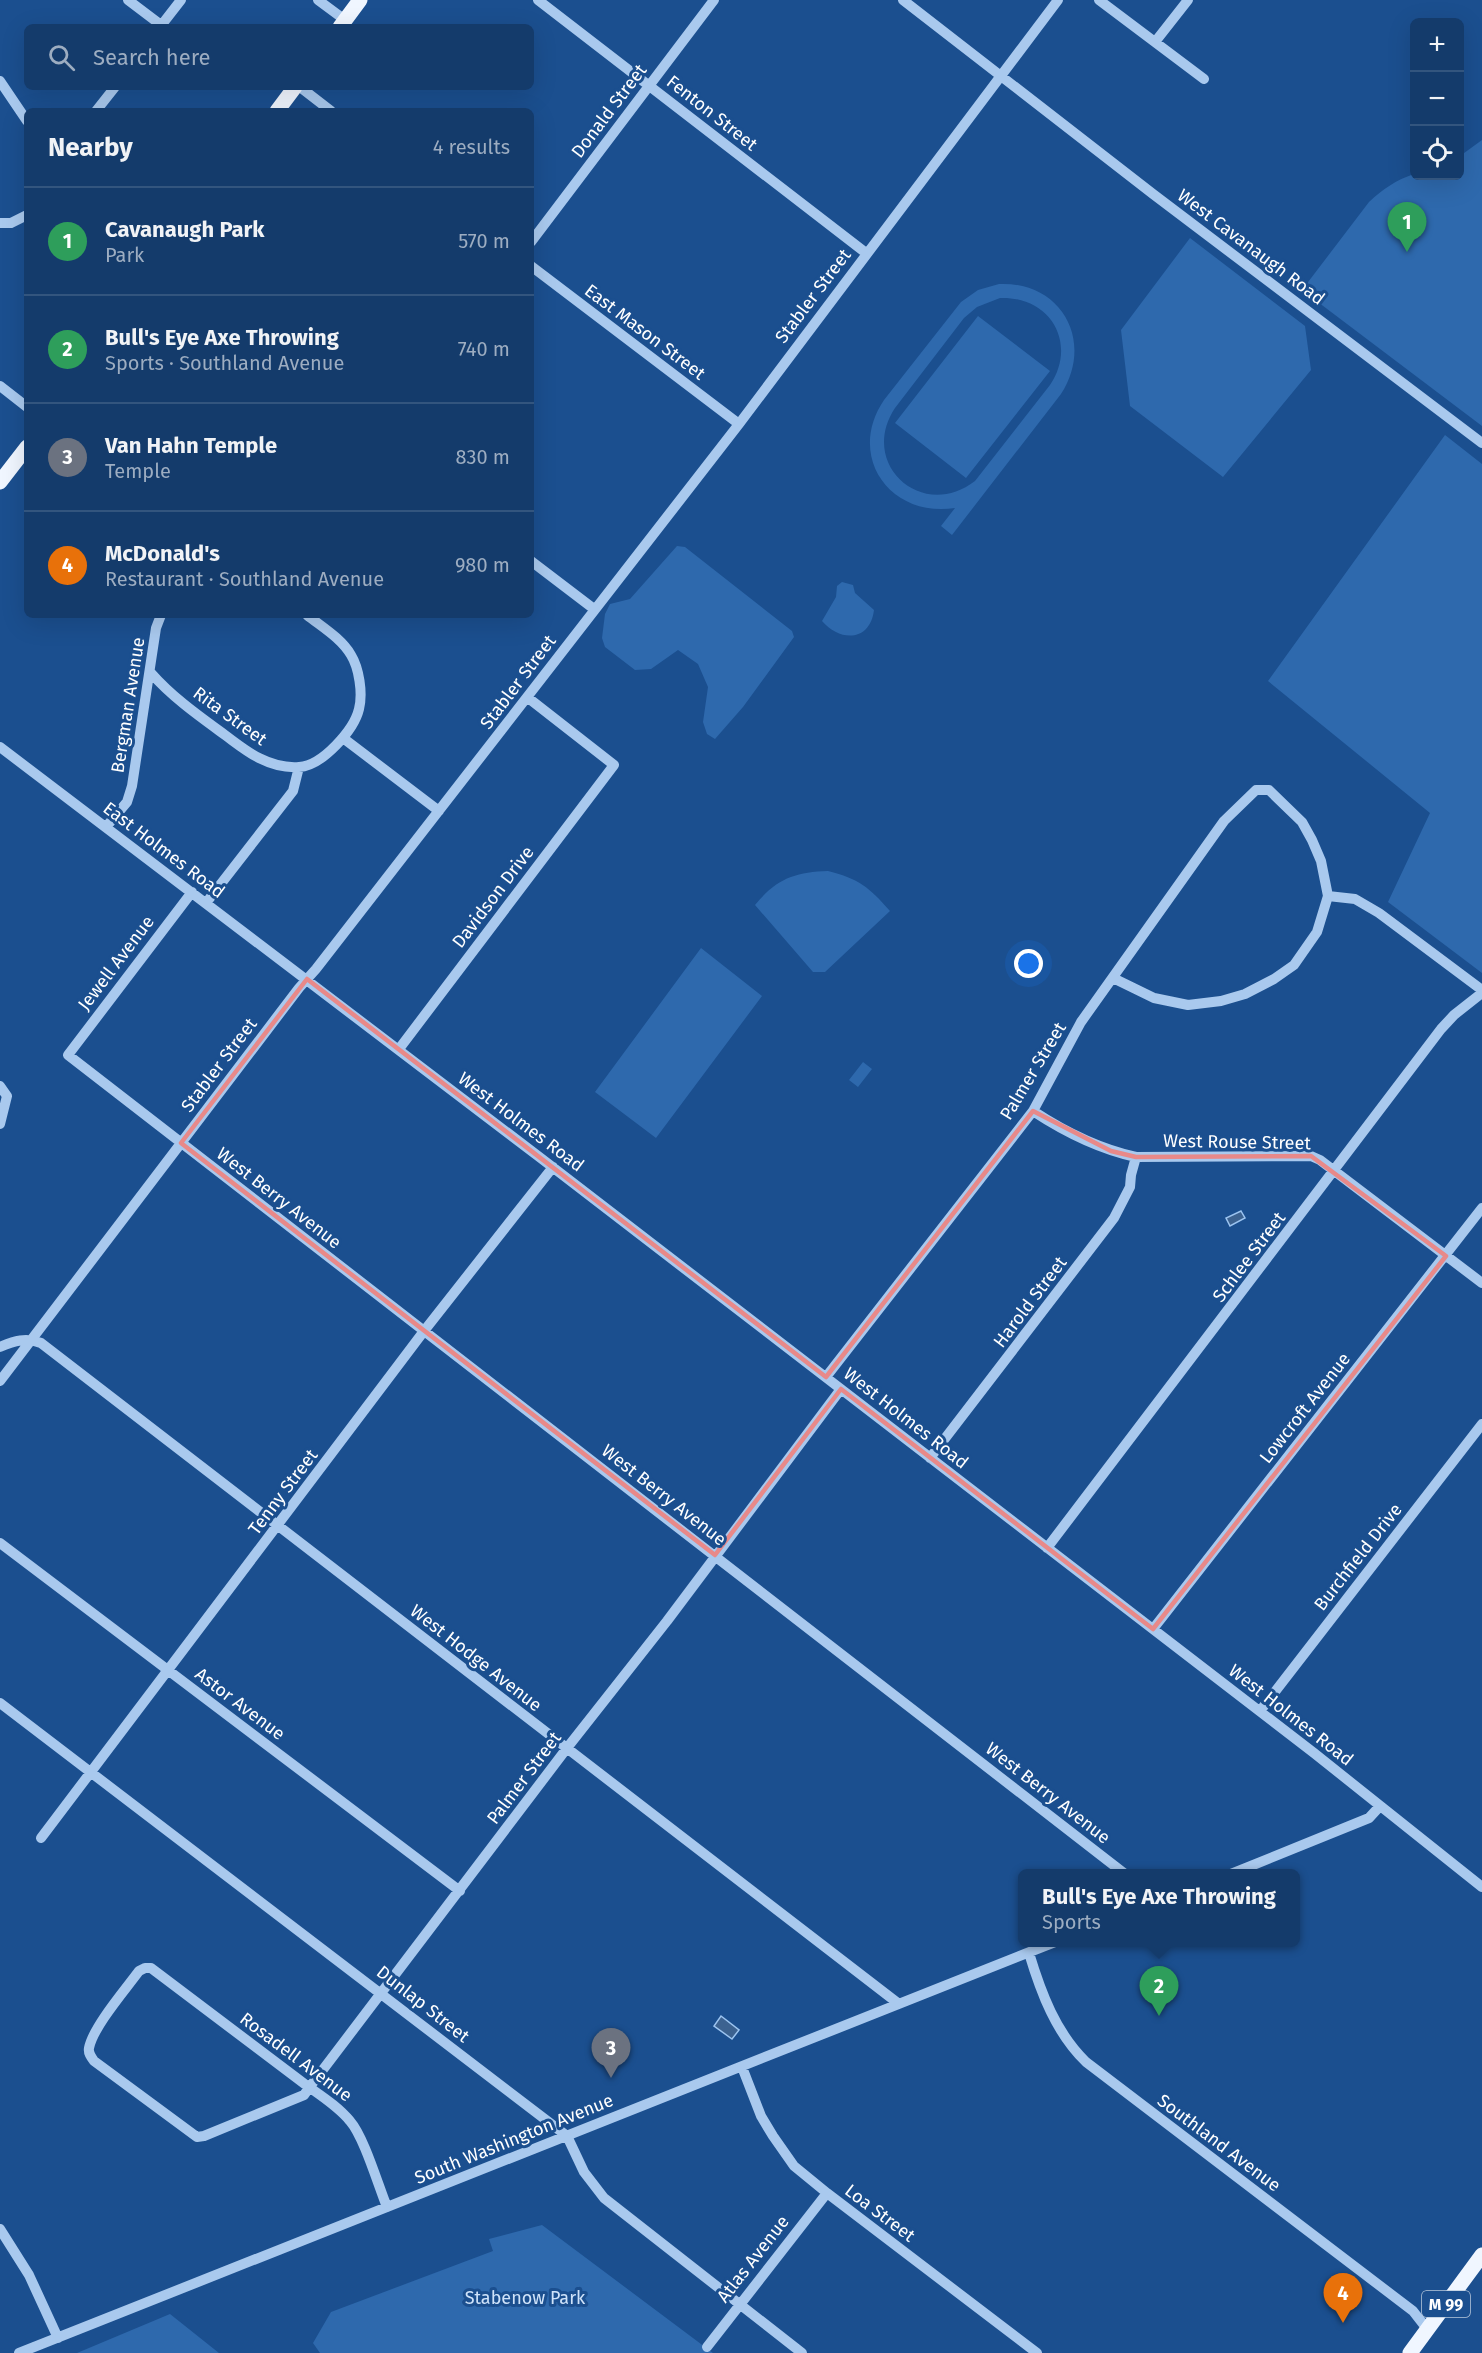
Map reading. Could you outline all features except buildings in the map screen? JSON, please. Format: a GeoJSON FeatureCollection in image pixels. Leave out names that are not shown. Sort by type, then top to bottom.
{"type":"FeatureCollection","features":[{"type":"Feature","properties":{"kind":"main road"},"geometry":{"type":"LineString","coordinates":[[342,24],[360,0]]}},
{"type":"Feature","properties":{"kind":"main road"},"geometry":{"type":"LineString","coordinates":[[279,108],[293,90]]}},
{"type":"Feature","properties":{"kind":"main road"},"geometry":{"type":"LineString","coordinates":[[0,482],[24,451]]}},
{"type":"Feature","properties":{"kind":"main road","name":"M 99"},"geometry":{"type":"LineString","coordinates":[[1410,2353],[1482,2255]]}},
{"type":"Feature","properties":{"kind":"street"},"geometry":{"type":"LineString","coordinates":[[128,0],[158,24]]}},
{"type":"Feature","properties":{"kind":"street"},"geometry":{"type":"LineString","coordinates":[[163,24],[181,0]]}},
{"type":"Feature","properties":{"kind":"street"},"geometry":{"type":"LineString","coordinates":[[318,0],[342,24]]}},
{"type":"Feature","properties":{"kind":"street","name":"Fenton Street"},"geometry":{"type":"LineString","coordinates":[[538,0],[866,253]]}},
{"type":"Feature","properties":{"kind":"street","name":"Donald Street"},"geometry":{"type":"LineString","coordinates":[[534,238],[714,0]]}},
{"type":"Feature","properties":{"kind":"street","name":"West Cavanaugh Road"},"geometry":{"type":"LineString","coordinates":[[903,0],[1000,77],[1482,443]]}},
{"type":"Feature","properties":{"kind":"street","name":"Stabler Street"},"geometry":{"type":"LineString","coordinates":[[0,1381],[307,979],[739,424],[1058,0]]}},
{"type":"Feature","properties":{"kind":"street"},"geometry":{"type":"LineString","coordinates":[[1100,0],[1204,79]]}},
{"type":"Feature","properties":{"kind":"street"},"geometry":{"type":"LineString","coordinates":[[1155,42],[1188,0]]}},
{"type":"Feature","properties":{"kind":"street"},"geometry":{"type":"LineString","coordinates":[[0,81],[24,117]]}},
{"type":"Feature","properties":{"kind":"street"},"geometry":{"type":"LineString","coordinates":[[98,108],[113,90]]}},
{"type":"Feature","properties":{"kind":"street"},"geometry":{"type":"LineString","coordinates":[[304,90],[327,108]]}},
{"type":"Feature","properties":{"kind":"street"},"geometry":{"type":"LineString","coordinates":[[0,224],[11,223],[24,216]]}},
{"type":"Feature","properties":{"kind":"street","name":"East Mason Street"},"geometry":{"type":"LineString","coordinates":[[534,268],[739,424]]}},
{"type":"Feature","properties":{"kind":"street"},"geometry":{"type":"LineString","coordinates":[[0,386],[24,405]]}},
{"type":"Feature","properties":{"kind":"street"},"geometry":{"type":"LineString","coordinates":[[534,563],[594,609]]}},
{"type":"Feature","properties":{"kind":"street","name":"Bergman Avenue"},"geometry":{"type":"LineString","coordinates":[[106,827],[127,802],[132,786],[151,673],[156,628],[160,618]]}},
{"type":"Feature","properties":{"kind":"street"},"geometry":{"type":"LineString","coordinates":[[206,903],[292,791],[299,767],[311,764],[325,755],[343,738],[359,709],[359,680],[352,656],[341,641],[311,618]]}},
{"type":"Feature","properties":{"kind":"street","name":"Rita Street"},"geometry":{"type":"LineString","coordinates":[[151,673],[191,710],[258,758],[276,765],[299,767]]}},
{"type":"Feature","properties":{"kind":"street","name":"Davidson Drive"},"geometry":{"type":"LineString","coordinates":[[399,1049],[614,765],[527,697]]}},
{"type":"Feature","properties":{"kind":"street"},"geometry":{"type":"LineString","coordinates":[[343,738],[439,811]]}},
{"type":"Feature","properties":{"kind":"street","name":"East Holmes Road"},"geometry":{"type":"LineString","coordinates":[[0,747],[307,979]]}},
{"type":"Feature","properties":{"kind":"street","name":"Palmer Street"},"geometry":{"type":"LineString","coordinates":[[826,1377],[1033,1111],[1081,1022],[1224,821],[1256,790],[1269,790],[1302,822],[1321,861],[1329,896]]}},
{"type":"Feature","properties":{"kind":"street","name":"Jewell Avenue"},"geometry":{"type":"LineString","coordinates":[[68,1055],[192,892]]}},
{"type":"Feature","properties":{"kind":"street"},"geometry":{"type":"LineString","coordinates":[[1113,978],[1154,998],[1188,1005],[1221,1001],[1245,994],[1274,979],[1294,964],[1317,932],[1329,896],[1355,899],[1379,913],[1482,992]]}},
{"type":"Feature","properties":{"kind":"street","name":"West Holmes Road"},"geometry":{"type":"LineString","coordinates":[[307,979],[1260,1711],[1482,1887]]}},
{"type":"Feature","properties":{"kind":"street","name":"Schlee Street"},"geometry":{"type":"LineString","coordinates":[[1047,1548],[1441,1029],[1482,992]]}},
{"type":"Feature","properties":{"kind":"street","name":"West Berry Avenue"},"geometry":{"type":"LineString","coordinates":[[68,1055],[1119,1869]]}},
{"type":"Feature","properties":{"kind":"street"},"geometry":{"type":"LineString","coordinates":[[0,1086],[7,1096],[0,1124]]}},
{"type":"Feature","properties":{"kind":"street","name":"West Rouse Street"},"geometry":{"type":"LineString","coordinates":[[1033,1111],[1059,1128],[1111,1151],[1136,1156],[1311,1156],[1335,1171],[1482,1283]]}},
{"type":"Feature","properties":{"kind":"street","name":"Harold Street"},"geometry":{"type":"LineString","coordinates":[[930,1458],[1114,1218],[1130,1187],[1136,1156]]}},
{"type":"Feature","properties":{"kind":"street","name":"Tenny Street"},"geometry":{"type":"LineString","coordinates":[[41,1838],[424,1331],[553,1167]]}},
{"type":"Feature","properties":{"kind":"street","name":"Lowcroft Avenue"},"geometry":{"type":"LineString","coordinates":[[1153,1629],[1482,1208]]}},
{"type":"Feature","properties":{"kind":"street"},"geometry":{"type":"LineString","coordinates":[[0,1347],[15,1341],[32,1339]]}},
{"type":"Feature","properties":{"kind":"street","name":"West Hodge Avenue"},"geometry":{"type":"LineString","coordinates":[[32,1339],[41,1343],[899,2004]]}},
{"type":"Feature","properties":{"kind":"street","name":"Palmer Street"},"geometry":{"type":"LineString","coordinates":[[197,2137],[298,2098],[309,2088],[567,1748],[667,1621],[840,1389]]}},
{"type":"Feature","properties":{"kind":"street","name":"Burchfield Drive"},"geometry":{"type":"LineString","coordinates":[[1260,1711],[1482,1424]]}},
{"type":"Feature","properties":{"kind":"street","name":"Astor Avenue"},"geometry":{"type":"LineString","coordinates":[[0,1543],[460,1891]]}},
{"type":"Feature","properties":{"kind":"street","name":"Dunlap Street"},"geometry":{"type":"LineString","coordinates":[[0,1703],[567,2136],[584,2172],[604,2198],[802,2353]]}},
{"type":"Feature","properties":{"kind":"street"},"geometry":{"type":"LineString","coordinates":[[1243,1869],[1369,1818],[1380,1806]]}},
{"type":"Feature","properties":{"kind":"street","name":"South Washington Avenue"},"geometry":{"type":"LineString","coordinates":[[19,2353],[1043,1947]]}},
{"type":"Feature","properties":{"kind":"street","name":"Southland Avenue"},"geometry":{"type":"LineString","coordinates":[[1029,1953],[1059,2029],[1073,2049],[1086,2062],[1413,2311],[1427,2329]]}},
{"type":"Feature","properties":{"kind":"street","name":"Rosadell Avenue"},"geometry":{"type":"LineString","coordinates":[[197,2137],[94,2061],[90,2055],[89,2048],[99,2025],[139,1971],[145,1968],[152,1968],[343,2113],[356,2130],[387,2207]]}},
{"type":"Feature","properties":{"kind":"street","name":"Loa Street"},"geometry":{"type":"LineString","coordinates":[[742,2067],[761,2116],[794,2166],[1037,2353]]}},
{"type":"Feature","properties":{"kind":"street","name":"Atlas Avenue"},"geometry":{"type":"LineString","coordinates":[[707,2347],[738,2304],[827,2193]]}},
{"type":"Feature","properties":{"kind":"street"},"geometry":{"type":"LineString","coordinates":[[0,2229],[29,2275],[58,2338]]}},
{"type":"Feature","properties":{"kind":"highlighted area"},"geometry":{"type":"Polygon","coordinates":[[[307,979],[826,1377],[1033,1111],[1111,1151],[1136,1157],[1311,1156],[1446,1256],[1153,1629],[841,1389],[715,1555],[181,1143],[307,979]]]}},
{"type":"Feature","properties":{"kind":"green space"},"geometry":{"type":"Polygon","coordinates":[[[1482,140],[1482,426],[1302,290],[1374,197],[1410,176],[1410,180],[1464,180],[1464,153],[1482,140]]]}},
{"type":"Feature","properties":{"kind":"green space"},"geometry":{"type":"Polygon","coordinates":[[[1190,238],[1305,326],[1311,370],[1223,477],[1130,406],[1121,330],[1190,238]]]}},
{"type":"Feature","properties":{"kind":"green space"},"geometry":{"type":"Polygon","coordinates":[[[999,284],[1021,286],[1040,292],[1055,304],[1066,318],[1073,335],[1074,354],[1071,374],[1061,394],[952,535],[941,526],[955,508],[932,509],[911,503],[894,493],[881,479],[873,461],[870,442],[873,421],[884,400],[961,302],[978,290],[999,284]],[[1000,298],[977,307],[964,318],[895,408],[886,429],[884,449],[890,467],[901,481],[917,491],[935,495],[955,492],[975,481],[1050,385],[1058,369],[1061,353],[1060,338],[1054,325],[1045,314],[1033,305],[1018,299],[1000,298]]]}},
{"type":"Feature","properties":{"kind":"green space"},"geometry":{"type":"Polygon","coordinates":[[[978,316],[1050,371],[966,478],[895,423],[978,316]]]}},
{"type":"Feature","properties":{"kind":"green space"},"geometry":{"type":"Polygon","coordinates":[[[1445,435],[1482,464],[1482,973],[1388,902],[1430,813],[1268,681],[1445,435]]]}},
{"type":"Feature","properties":{"kind":"green space"},"geometry":{"type":"Polygon","coordinates":[[[677,546],[685,547],[792,631],[794,637],[743,707],[715,739],[707,734],[703,722],[708,687],[698,664],[678,650],[651,669],[635,670],[605,647],[602,638],[605,614],[610,604],[630,599],[677,546]]]}},
{"type":"Feature","properties":{"kind":"green space"},"geometry":{"type":"Polygon","coordinates":[[[842,582],[853,585],[855,593],[874,610],[871,621],[861,633],[845,635],[837,633],[822,621],[836,597],[837,586],[842,582]]]}},
{"type":"Feature","properties":{"kind":"green space"},"geometry":{"type":"Polygon","coordinates":[[[828,871],[848,877],[863,885],[890,911],[825,972],[813,972],[755,905],[771,889],[787,879],[806,873],[828,871]]]}},
{"type":"Feature","properties":{"kind":"green space"},"geometry":{"type":"Polygon","coordinates":[[[701,948],[762,996],[656,1138],[595,1092],[701,948]]]}},
{"type":"Feature","properties":{"kind":"green space"},"geometry":{"type":"Polygon","coordinates":[[[863,1062],[872,1069],[858,1087],[849,1080],[863,1062]]]}},
{"type":"Feature","properties":{"kind":"green space","name":"Stabenow Park"},"geometry":{"type":"Polygon","coordinates":[[[542,2225],[713,2353],[320,2353],[313,2343],[331,2312],[493,2251],[489,2239],[542,2225]]]}},
{"type":"Feature","properties":{"kind":"green space"},"geometry":{"type":"Polygon","coordinates":[[[170,2314],[219,2353],[77,2353],[170,2314]]]}},
{"type":"Feature","properties":{"kind":"shaded area"},"geometry":{"type":"Polygon","coordinates":[[[1241,1211],[1245,1218],[1230,1226],[1226,1218],[1241,1211]]]}},
{"type":"Feature","properties":{"kind":"shaded area"},"geometry":{"type":"Polygon","coordinates":[[[721,2016],[739,2030],[732,2039],[714,2026],[721,2016]]]}},
{"type":"Feature","properties":{"kind":"place","name":"Cavanaugh Park"},"geometry":{"type":"Point","coordinates":[1407,252]}},
{"type":"Feature","properties":{"kind":"place","name":"Bull's Eye Axe Throwing"},"geometry":{"type":"Point","coordinates":[1159,2016]}},
{"type":"Feature","properties":{"kind":"place","name":"Van Hahn Temple"},"geometry":{"type":"Point","coordinates":[611,2078]}},
{"type":"Feature","properties":{"kind":"place","name":"McDonald's"},"geometry":{"type":"Point","coordinates":[1343,2323]}}]}
